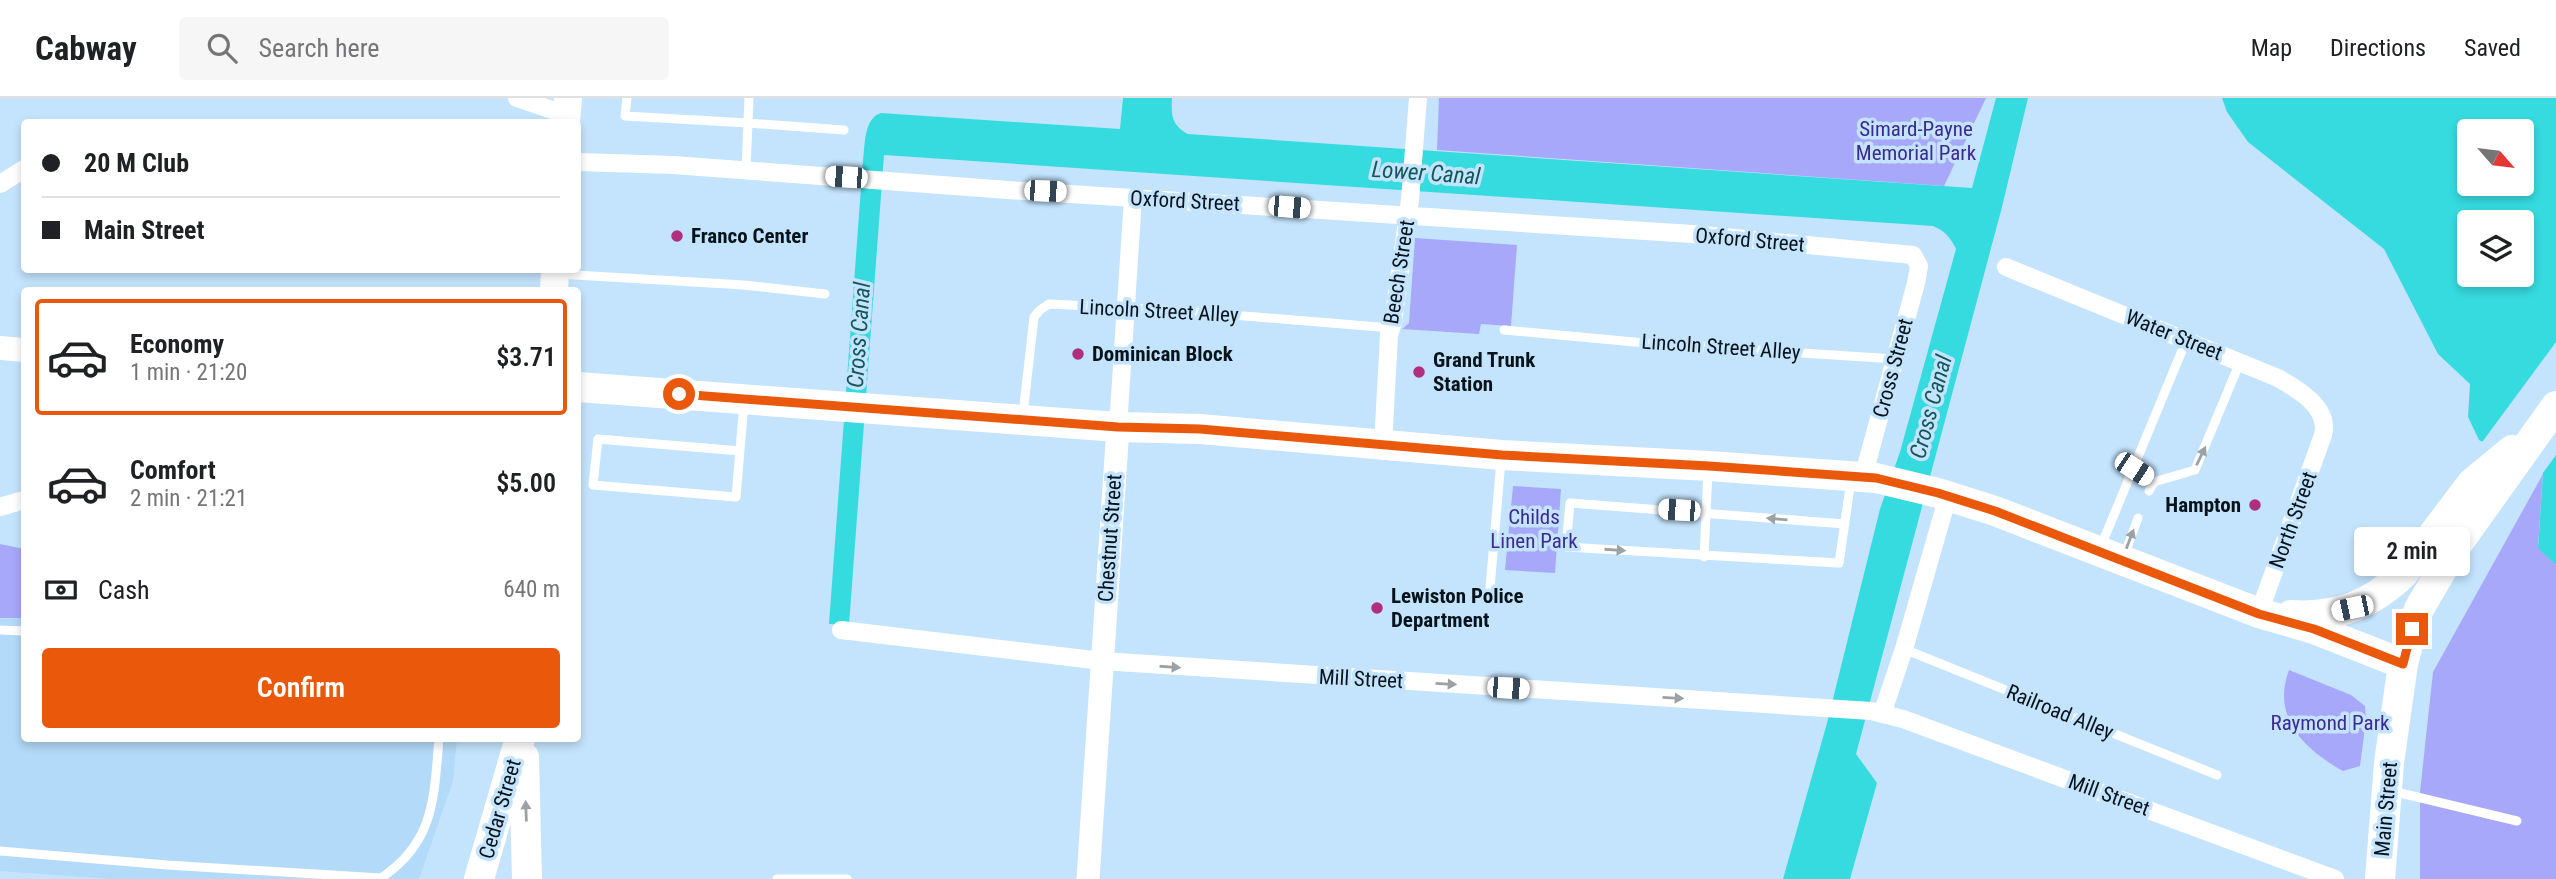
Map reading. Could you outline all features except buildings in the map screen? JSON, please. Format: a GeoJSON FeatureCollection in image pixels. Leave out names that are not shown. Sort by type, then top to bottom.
{"type":"FeatureCollection","features":[{"type":"Feature","properties":{"kind":"highway"},"geometry":{"type":"LineString","coordinates":[[581,387],[1118,427],[1200,429],[1502,455],[1863,477],[1943,494],[1995,511],[2259,614],[2314,629],[2403,664]]}},
{"type":"Feature","properties":{"kind":"highway","name":"Main Street"},"geometry":{"type":"LineString","coordinates":[[2380,879],[2387,790],[2403,664],[2419,609],[2472,503],[2537,432],[2556,406]]}},
{"type":"Feature","properties":{"kind":"highway"},"geometry":{"type":"LineString","coordinates":[[2259,614],[2323,615],[2368,602],[2404,573],[2472,503]]}},
{"type":"Feature","properties":{"kind":"highway","name":"Cedar Street"},"geometry":{"type":"LineString","coordinates":[[479,879],[521,742]]}},
{"type":"Feature","properties":{"kind":"highway","name":"Cedar Street"},"geometry":{"type":"LineString","coordinates":[[522,742],[528,879]]}},
{"type":"Feature","properties":{"kind":"main road"},"geometry":{"type":"LineString","coordinates":[[0,348],[21,349]]}},
{"type":"Feature","properties":{"kind":"street"},"geometry":{"type":"LineString","coordinates":[[517,98],[567,112]]}},
{"type":"Feature","properties":{"kind":"street","name":"Beech Street"},"geometry":{"type":"LineString","coordinates":[[1382,445],[1391,328],[1409,208],[1418,98]]}},
{"type":"Feature","properties":{"kind":"street","name":"Oxford Street"},"geometry":{"type":"LineString","coordinates":[[581,162],[746,170],[1133,198],[1409,208],[1913,255],[1916,258]]}},
{"type":"Feature","properties":{"kind":"street"},"geometry":{"type":"LineString","coordinates":[[0,184],[21,171]]}},
{"type":"Feature","properties":{"kind":"street","name":"Chestnut Street"},"geometry":{"type":"LineString","coordinates":[[1088,879],[1133,198]]}},
{"type":"Feature","properties":{"kind":"street","name":"Cross Street"},"geometry":{"type":"LineString","coordinates":[[1863,477],[1916,283],[1919,266],[1916,258]]}},
{"type":"Feature","properties":{"kind":"street","name":"Water Street"},"geometry":{"type":"LineString","coordinates":[[2006,267],[2241,362],[2294,387],[2319,410],[2325,426]]}},
{"type":"Feature","properties":{"kind":"street","name":"North Street"},"geometry":{"type":"LineString","coordinates":[[2259,614],[2325,426]]}},
{"type":"Feature","properties":{"kind":"street"},"geometry":{"type":"LineString","coordinates":[[1877,712],[1904,649],[1943,494]]}},
{"type":"Feature","properties":{"kind":"street"},"geometry":{"type":"LineString","coordinates":[[0,507],[21,501]]}},
{"type":"Feature","properties":{"kind":"street","name":"Mill Street"},"geometry":{"type":"LineString","coordinates":[[841,629],[1102,662],[1877,712],[1903,719],[2335,879]]}},
{"type":"Feature","properties":{"kind":"lane"},"geometry":{"type":"LineString","coordinates":[[626,98],[625,116],[845,130]]}},
{"type":"Feature","properties":{"kind":"lane"},"geometry":{"type":"LineString","coordinates":[[746,170],[749,98]]}},
{"type":"Feature","properties":{"kind":"lane"},"geometry":{"type":"LineString","coordinates":[[555,278],[744,285],[825,294]]}},
{"type":"Feature","properties":{"kind":"lane","name":"Lincoln Street Alley"},"geometry":{"type":"LineString","coordinates":[[1022,419],[1034,317],[1049,304],[1126,310],[1171,310],[1391,328]]}},
{"type":"Feature","properties":{"kind":"lane","name":"Lincoln Street Alley"},"geometry":{"type":"LineString","coordinates":[[1504,330],[1646,343],[1896,359]]}},
{"type":"Feature","properties":{"kind":"lane"},"geometry":{"type":"LineString","coordinates":[[2110,556],[2134,469],[2186,341]]}},
{"type":"Feature","properties":{"kind":"lane"},"geometry":{"type":"LineString","coordinates":[[2134,469],[2151,487],[2195,470],[2241,362]]}},
{"type":"Feature","properties":{"kind":"lane"},"geometry":{"type":"LineString","coordinates":[[740,451],[597,439],[593,485],[736,497],[740,451],[744,398]]}},
{"type":"Feature","properties":{"kind":"lane"},"geometry":{"type":"LineString","coordinates":[[1490,589],[1502,455]]}},
{"type":"Feature","properties":{"kind":"lane"},"geometry":{"type":"LineString","coordinates":[[1704,556],[1709,466]]}},
{"type":"Feature","properties":{"kind":"lane"},"geometry":{"type":"LineString","coordinates":[[1845,524],[1570,503],[1566,547],[1839,563],[1845,524],[1863,477]]}},
{"type":"Feature","properties":{"kind":"lane"},"geometry":{"type":"LineString","coordinates":[[2110,556],[2138,518]]}},
{"type":"Feature","properties":{"kind":"lane"},"geometry":{"type":"LineString","coordinates":[[0,630],[21,631]]}},
{"type":"Feature","properties":{"kind":"lane","name":"Railroad Alley"},"geometry":{"type":"LineString","coordinates":[[1904,649],[2217,775]]}},
{"type":"Feature","properties":{"kind":"lane"},"geometry":{"type":"LineString","coordinates":[[0,851],[167,865],[382,878],[402,864],[422,837],[434,797],[439,742]]}},
{"type":"Feature","properties":{"kind":"lane"},"geometry":{"type":"LineString","coordinates":[[2387,790],[2517,821]]}},
{"type":"Feature","properties":{"kind":"lane"},"geometry":{"type":"LineString","coordinates":[[778,879],[847,879]]}},
{"type":"Feature","properties":{"kind":"shaded area"},"geometry":{"type":"Polygon","coordinates":[[[21,618],[21,742],[457,742],[453,781],[419,879],[112,879],[0,871],[0,619],[21,618]]]}},
{"type":"Feature","properties":{"kind":"green space","name":"Simard-Payne Memorial Park"},"geometry":{"type":"Polygon","coordinates":[[[1439,98],[1986,98],[1944,186],[1437,150],[1439,98]]]}},
{"type":"Feature","properties":{"kind":"green space"},"geometry":{"type":"Polygon","coordinates":[[[1415,238],[1517,245],[1511,326],[1481,324],[1479,334],[1402,329],[1409,323],[1415,238]]]}},
{"type":"Feature","properties":{"kind":"green space"},"geometry":{"type":"Polygon","coordinates":[[[2543,474],[2538,547],[2556,565],[2556,879],[2420,879],[2420,792],[2433,672],[2543,474]]]}},
{"type":"Feature","properties":{"kind":"green space","name":"Childs Linen Park"},"geometry":{"type":"Polygon","coordinates":[[[1513,486],[1561,489],[1555,573],[1505,570],[1513,486]]]}},
{"type":"Feature","properties":{"kind":"green space"},"geometry":{"type":"Polygon","coordinates":[[[0,544],[21,548],[21,618],[0,618],[0,544]]]}},
{"type":"Feature","properties":{"kind":"green space","name":"Raymond Park"},"geometry":{"type":"Polygon","coordinates":[[[2289,670],[2351,695],[2365,706],[2366,720],[2360,766],[2343,771],[2316,753],[2295,731],[2284,703],[2289,670]]]}},
{"type":"Feature","properties":{"kind":"water"},"geometry":{"type":"Polygon","coordinates":[[[1123,98],[1172,98],[1174,119],[1188,134],[1972,188],[1996,98],[2028,98],[2002,207],[1856,754],[1877,783],[1850,879],[1783,879],[1827,723],[1880,509],[1900,452],[1956,249],[1947,235],[1933,226],[884,155],[849,625],[829,624],[863,160],[866,133],[871,120],[881,113],[1120,129],[1123,98]]]}},
{"type":"Feature","properties":{"kind":"water"},"geometry":{"type":"Polygon","coordinates":[[[2222,98],[2556,98],[2556,565],[2538,548],[2543,474],[2479,440],[2468,417],[2470,384],[2438,354],[2384,249],[2248,142],[2227,112],[2222,98]]]}},
{"type":"Feature","properties":{"kind":"pier"},"geometry":{"type":"Polygon","coordinates":[[[2556,342],[2556,455],[2540,477],[2480,445],[2556,342]]]}},
{"type":"Feature","properties":{"kind":"place","name":"Franco Center"},"geometry":{"type":"Point","coordinates":[677,236]}},
{"type":"Feature","properties":{"kind":"place","name":"Dominican Block"},"geometry":{"type":"Point","coordinates":[1078,354]}},
{"type":"Feature","properties":{"kind":"place","name":"Grand Trunk Station"},"geometry":{"type":"Point","coordinates":[1419,372]}},
{"type":"Feature","properties":{"kind":"place","name":"Hampton"},"geometry":{"type":"Point","coordinates":[2255,505]}},
{"type":"Feature","properties":{"kind":"place","name":"Lewiston Police Department"},"geometry":{"type":"Point","coordinates":[1377,608]}},
{"type":"Feature","properties":{"kind":"route"},"geometry":{"type":"LineString","coordinates":[[679,394],[1118,427],[1200,429],[1502,455],[1876,478],[1938,493],[1995,511],[2259,614],[2314,629],[2403,664],[2412,629]]}},
{"type":"Feature","properties":{"kind":"water label","name":"Lower Canal"},"geometry":{"type":"Point","coordinates":[1426,173]}},
{"type":"Feature","properties":{"kind":"water label","name":"Cross Canal"},"geometry":{"type":"Point","coordinates":[859,335]}},
{"type":"Feature","properties":{"kind":"water label","name":"Cross Canal"},"geometry":{"type":"Point","coordinates":[1931,407]}}]}
